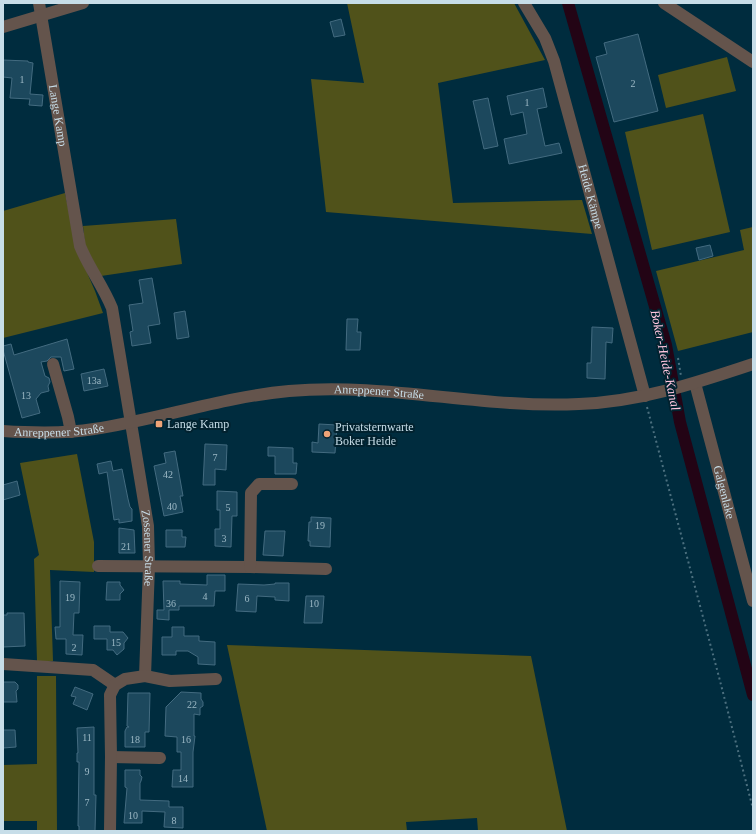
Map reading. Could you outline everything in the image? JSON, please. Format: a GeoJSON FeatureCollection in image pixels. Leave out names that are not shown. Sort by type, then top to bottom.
{"type":"FeatureCollection","features":[{"type":"Feature","properties":{"kind":"street"},"geometry":{"type":"LineString","coordinates":[[3,27],[40,9],[82,3]]}},
{"type":"Feature","properties":{"kind":"street","name":"Heide Kämpe"},"geometry":{"type":"LineString","coordinates":[[524,3],[545,38],[554,61],[646,400]]}},
{"type":"Feature","properties":{"kind":"street"},"geometry":{"type":"LineString","coordinates":[[664,3],[753,62]]}},
{"type":"Feature","properties":{"kind":"street","name":"Lange Kamp"},"geometry":{"type":"LineString","coordinates":[[40,9],[80,246],[87,262],[105,291],[112,308],[132,422]]}},
{"type":"Feature","properties":{"kind":"street"},"geometry":{"type":"LineString","coordinates":[[53,364],[71,432]]}},
{"type":"Feature","properties":{"kind":"street","name":"Anreppener Straße"},"geometry":{"type":"LineString","coordinates":[[3,431],[28,433],[71,432],[95,429],[266,393],[310,389],[357,390],[512,404],[547,405],[646,400],[664,391],[695,383],[753,364]]}},
{"type":"Feature","properties":{"kind":"street","name":"Galgenlake"},"geometry":{"type":"LineString","coordinates":[[695,383],[753,601]]}},
{"type":"Feature","properties":{"kind":"street","name":"Zossener Straße"},"geometry":{"type":"LineString","coordinates":[[132,422],[148,526],[149,566],[145,676]]}},
{"type":"Feature","properties":{"kind":"street"},"geometry":{"type":"LineString","coordinates":[[250,567],[251,493],[259,484],[292,484]]}},
{"type":"Feature","properties":{"kind":"street"},"geometry":{"type":"LineString","coordinates":[[98,566],[326,569]]}},
{"type":"Feature","properties":{"kind":"street"},"geometry":{"type":"LineString","coordinates":[[3,664],[93,670],[115,685]]}},
{"type":"Feature","properties":{"kind":"street"},"geometry":{"type":"LineString","coordinates":[[110,831],[110,695],[115,685],[125,679],[145,676],[170,681],[216,679]]}},
{"type":"Feature","properties":{"kind":"street"},"geometry":{"type":"LineString","coordinates":[[111,757],[160,758]]}},
{"type":"Feature","properties":{"kind":"path"},"geometry":{"type":"LineString","coordinates":[[678,358],[681,387]]}},
{"type":"Feature","properties":{"kind":"path"},"geometry":{"type":"LineString","coordinates":[[646,400],[720,677],[753,809]]}},
{"type":"Feature","properties":{"kind":"shaded area"},"geometry":{"type":"Polygon","coordinates":[[[347,3],[514,3],[545,60],[438,83],[453,203],[582,200],[592,234],[326,212],[311,79],[364,83],[347,3]]]}},
{"type":"Feature","properties":{"kind":"shaded area"},"geometry":{"type":"Polygon","coordinates":[[[727,57],[736,91],[666,108],[658,75],[727,57]]]}},
{"type":"Feature","properties":{"kind":"shaded area"},"geometry":{"type":"Polygon","coordinates":[[[703,114],[730,232],[652,250],[625,132],[703,114]]]}},
{"type":"Feature","properties":{"kind":"shaded area"},"geometry":{"type":"Polygon","coordinates":[[[65,193],[76,247],[103,313],[3,338],[3,211],[65,193]]]}},
{"type":"Feature","properties":{"kind":"shaded area"},"geometry":{"type":"Polygon","coordinates":[[[176,219],[182,264],[101,276],[85,245],[83,226],[176,219]]]}},
{"type":"Feature","properties":{"kind":"shaded area"},"geometry":{"type":"Polygon","coordinates":[[[753,227],[753,332],[678,351],[656,271],[744,250],[740,230],[753,227]]]}},
{"type":"Feature","properties":{"kind":"shaded area"},"geometry":{"type":"Polygon","coordinates":[[[77,454],[94,542],[94,572],[50,570],[53,661],[37,661],[34,559],[39,555],[20,463],[77,454]]]}},
{"type":"Feature","properties":{"kind":"shaded area"},"geometry":{"type":"Polygon","coordinates":[[[227,645],[531,656],[567,831],[478,831],[477,818],[406,822],[407,831],[267,831],[227,645]]]}},
{"type":"Feature","properties":{"kind":"shaded area"},"geometry":{"type":"Polygon","coordinates":[[[37,676],[56,676],[57,831],[37,831],[37,821],[3,821],[3,765],[37,764],[37,676]]]}},
{"type":"Feature","properties":{"kind":"building"},"geometry":{"type":"Polygon","coordinates":[[[341,19],[345,35],[334,37],[330,22],[341,19]]]}},
{"type":"Feature","properties":{"kind":"building"},"geometry":{"type":"Polygon","coordinates":[[[638,34],[658,111],[614,122],[596,57],[607,54],[604,43],[638,34]]]}},
{"type":"Feature","properties":{"kind":"building"},"geometry":{"type":"Polygon","coordinates":[[[3,60],[28,61],[33,63],[30,94],[43,95],[42,106],[29,105],[30,99],[10,98],[12,78],[3,77],[3,60]]]}},
{"type":"Feature","properties":{"kind":"building"},"geometry":{"type":"Polygon","coordinates":[[[543,88],[547,107],[537,109],[545,146],[559,143],[562,153],[509,164],[504,139],[527,134],[523,112],[511,115],[507,96],[543,88]]]}},
{"type":"Feature","properties":{"kind":"building"},"geometry":{"type":"Polygon","coordinates":[[[488,98],[498,146],[484,149],[473,101],[488,98]]]}},
{"type":"Feature","properties":{"kind":"building"},"geometry":{"type":"Polygon","coordinates":[[[710,245],[713,256],[699,260],[696,248],[710,245]]]}},
{"type":"Feature","properties":{"kind":"building"},"geometry":{"type":"Polygon","coordinates":[[[152,278],[160,324],[148,326],[151,343],[132,346],[130,332],[133,331],[129,305],[143,303],[139,280],[152,278]]]}},
{"type":"Feature","properties":{"kind":"building"},"geometry":{"type":"Polygon","coordinates":[[[185,311],[189,337],[177,339],[174,313],[185,311]]]}},
{"type":"Feature","properties":{"kind":"building"},"geometry":{"type":"Polygon","coordinates":[[[347,319],[358,319],[357,332],[361,332],[360,350],[346,350],[347,319]]]}},
{"type":"Feature","properties":{"kind":"building"},"geometry":{"type":"Polygon","coordinates":[[[592,327],[613,328],[612,343],[606,342],[605,379],[587,378],[587,363],[591,363],[592,327]]]}},
{"type":"Feature","properties":{"kind":"building"},"geometry":{"type":"Polygon","coordinates":[[[67,339],[74,369],[64,371],[61,357],[51,357],[47,361],[41,362],[45,376],[49,378],[49,391],[41,393],[36,399],[40,413],[22,418],[3,346],[11,344],[14,355],[67,339]]]}},
{"type":"Feature","properties":{"kind":"building"},"geometry":{"type":"Polygon","coordinates":[[[104,369],[108,386],[84,391],[81,374],[104,369]]]}},
{"type":"Feature","properties":{"kind":"building","name":"Privatsternwarte Boker Heide"},"geometry":{"type":"Polygon","coordinates":[[[319,424],[337,425],[335,453],[312,452],[312,442],[318,443],[319,424]]]}},
{"type":"Feature","properties":{"kind":"building"},"geometry":{"type":"Polygon","coordinates":[[[205,444],[227,445],[226,470],[215,469],[215,485],[203,485],[205,444]]]}},
{"type":"Feature","properties":{"kind":"building"},"geometry":{"type":"Polygon","coordinates":[[[268,447],[293,448],[293,463],[297,463],[296,474],[275,474],[275,456],[268,456],[268,447]]]}},
{"type":"Feature","properties":{"kind":"building"},"geometry":{"type":"Polygon","coordinates":[[[175,451],[183,496],[180,496],[183,512],[164,516],[154,466],[166,463],[164,453],[175,451]]]}},
{"type":"Feature","properties":{"kind":"building"},"geometry":{"type":"Polygon","coordinates":[[[111,461],[113,471],[122,469],[130,507],[132,509],[132,521],[119,523],[119,519],[114,520],[107,472],[99,474],[97,464],[111,461]]]}},
{"type":"Feature","properties":{"kind":"building"},"geometry":{"type":"Polygon","coordinates":[[[17,481],[20,495],[3,500],[3,485],[17,481]]]}},
{"type":"Feature","properties":{"kind":"building"},"geometry":{"type":"Polygon","coordinates":[[[217,491],[237,492],[237,516],[232,516],[231,547],[215,546],[215,529],[220,529],[220,510],[217,510],[217,491]]]}},
{"type":"Feature","properties":{"kind":"building"},"geometry":{"type":"Polygon","coordinates":[[[311,517],[331,518],[330,547],[310,546],[310,541],[308,541],[309,522],[311,522],[311,517]]]}},
{"type":"Feature","properties":{"kind":"building"},"geometry":{"type":"Polygon","coordinates":[[[119,528],[134,530],[135,553],[119,553],[119,528]]]}},
{"type":"Feature","properties":{"kind":"building"},"geometry":{"type":"Polygon","coordinates":[[[166,530],[182,530],[182,537],[186,537],[185,547],[166,547],[166,530]]]}},
{"type":"Feature","properties":{"kind":"building"},"geometry":{"type":"Polygon","coordinates":[[[265,531],[285,531],[283,556],[263,555],[265,531]]]}},
{"type":"Feature","properties":{"kind":"building"},"geometry":{"type":"Polygon","coordinates":[[[207,575],[225,575],[225,591],[215,591],[214,606],[179,606],[179,610],[169,610],[169,620],[157,619],[157,610],[164,610],[163,581],[180,581],[180,584],[207,585],[207,575]]]}},
{"type":"Feature","properties":{"kind":"building"},"geometry":{"type":"Polygon","coordinates":[[[60,581],[80,582],[79,613],[74,613],[73,635],[83,635],[82,655],[66,654],[66,639],[56,639],[55,627],[60,627],[60,581]]]}},
{"type":"Feature","properties":{"kind":"building"},"geometry":{"type":"Polygon","coordinates":[[[107,582],[120,582],[120,585],[124,590],[120,594],[120,600],[106,600],[107,582]]]}},
{"type":"Feature","properties":{"kind":"building"},"geometry":{"type":"Polygon","coordinates":[[[289,583],[289,601],[275,600],[275,597],[257,596],[256,612],[236,611],[238,584],[264,585],[289,583]]]}},
{"type":"Feature","properties":{"kind":"building"},"geometry":{"type":"Polygon","coordinates":[[[306,596],[324,596],[322,623],[304,623],[306,596]]]}},
{"type":"Feature","properties":{"kind":"building"},"geometry":{"type":"Polygon","coordinates":[[[7,613],[24,613],[25,646],[3,647],[3,615],[7,615],[7,613]]]}},
{"type":"Feature","properties":{"kind":"building"},"geometry":{"type":"Polygon","coordinates":[[[94,626],[110,626],[110,632],[123,632],[128,638],[124,643],[124,649],[117,655],[113,650],[107,650],[107,639],[94,639],[94,626]]]}},
{"type":"Feature","properties":{"kind":"building"},"geometry":{"type":"Polygon","coordinates":[[[172,627],[184,627],[184,636],[199,636],[199,641],[215,642],[215,665],[198,664],[198,657],[188,651],[176,651],[176,655],[162,655],[162,637],[172,637],[172,627]]]}},
{"type":"Feature","properties":{"kind":"building"},"geometry":{"type":"Polygon","coordinates":[[[3,682],[15,682],[18,685],[18,689],[16,691],[17,702],[3,702],[3,682]]]}},
{"type":"Feature","properties":{"kind":"building"},"geometry":{"type":"Polygon","coordinates":[[[75,687],[93,694],[87,710],[73,704],[76,697],[71,696],[75,687]]]}},
{"type":"Feature","properties":{"kind":"building"},"geometry":{"type":"Polygon","coordinates":[[[181,692],[201,693],[201,699],[203,702],[203,706],[200,708],[200,715],[194,714],[195,736],[193,752],[193,787],[172,787],[173,770],[181,770],[181,752],[177,752],[177,737],[165,736],[166,707],[181,692]]]}},
{"type":"Feature","properties":{"kind":"building"},"geometry":{"type":"Polygon","coordinates":[[[128,693],[150,693],[149,732],[145,732],[145,747],[125,747],[125,731],[127,727],[129,727],[127,726],[128,693]]]}},
{"type":"Feature","properties":{"kind":"building"},"geometry":{"type":"Polygon","coordinates":[[[94,727],[94,795],[96,795],[95,831],[79,831],[79,762],[77,762],[77,728],[94,727]]]}},
{"type":"Feature","properties":{"kind":"building"},"geometry":{"type":"Polygon","coordinates":[[[3,730],[15,730],[16,747],[3,748],[3,730]]]}},
{"type":"Feature","properties":{"kind":"building"},"geometry":{"type":"Polygon","coordinates":[[[125,770],[140,770],[140,775],[142,777],[140,783],[140,800],[169,801],[169,807],[183,807],[183,828],[164,827],[165,812],[142,811],[142,823],[124,823],[127,788],[125,787],[125,770]]]}},
{"type":"Feature","properties":{"kind":"waterway","name":"Boker-Heide-Kanal"},"geometry":{"type":"LineString","coordinates":[[568,3],[666,345],[680,422],[753,695]]}},
{"type":"Feature","properties":{"kind":"place","name":"Lange Kamp"},"geometry":{"type":"Point","coordinates":[159,424]}},
{"type":"Feature","properties":{"kind":"place","name":"Privatsternwarte Boker Heide"},"geometry":{"type":"Point","coordinates":[327,434]}}]}
